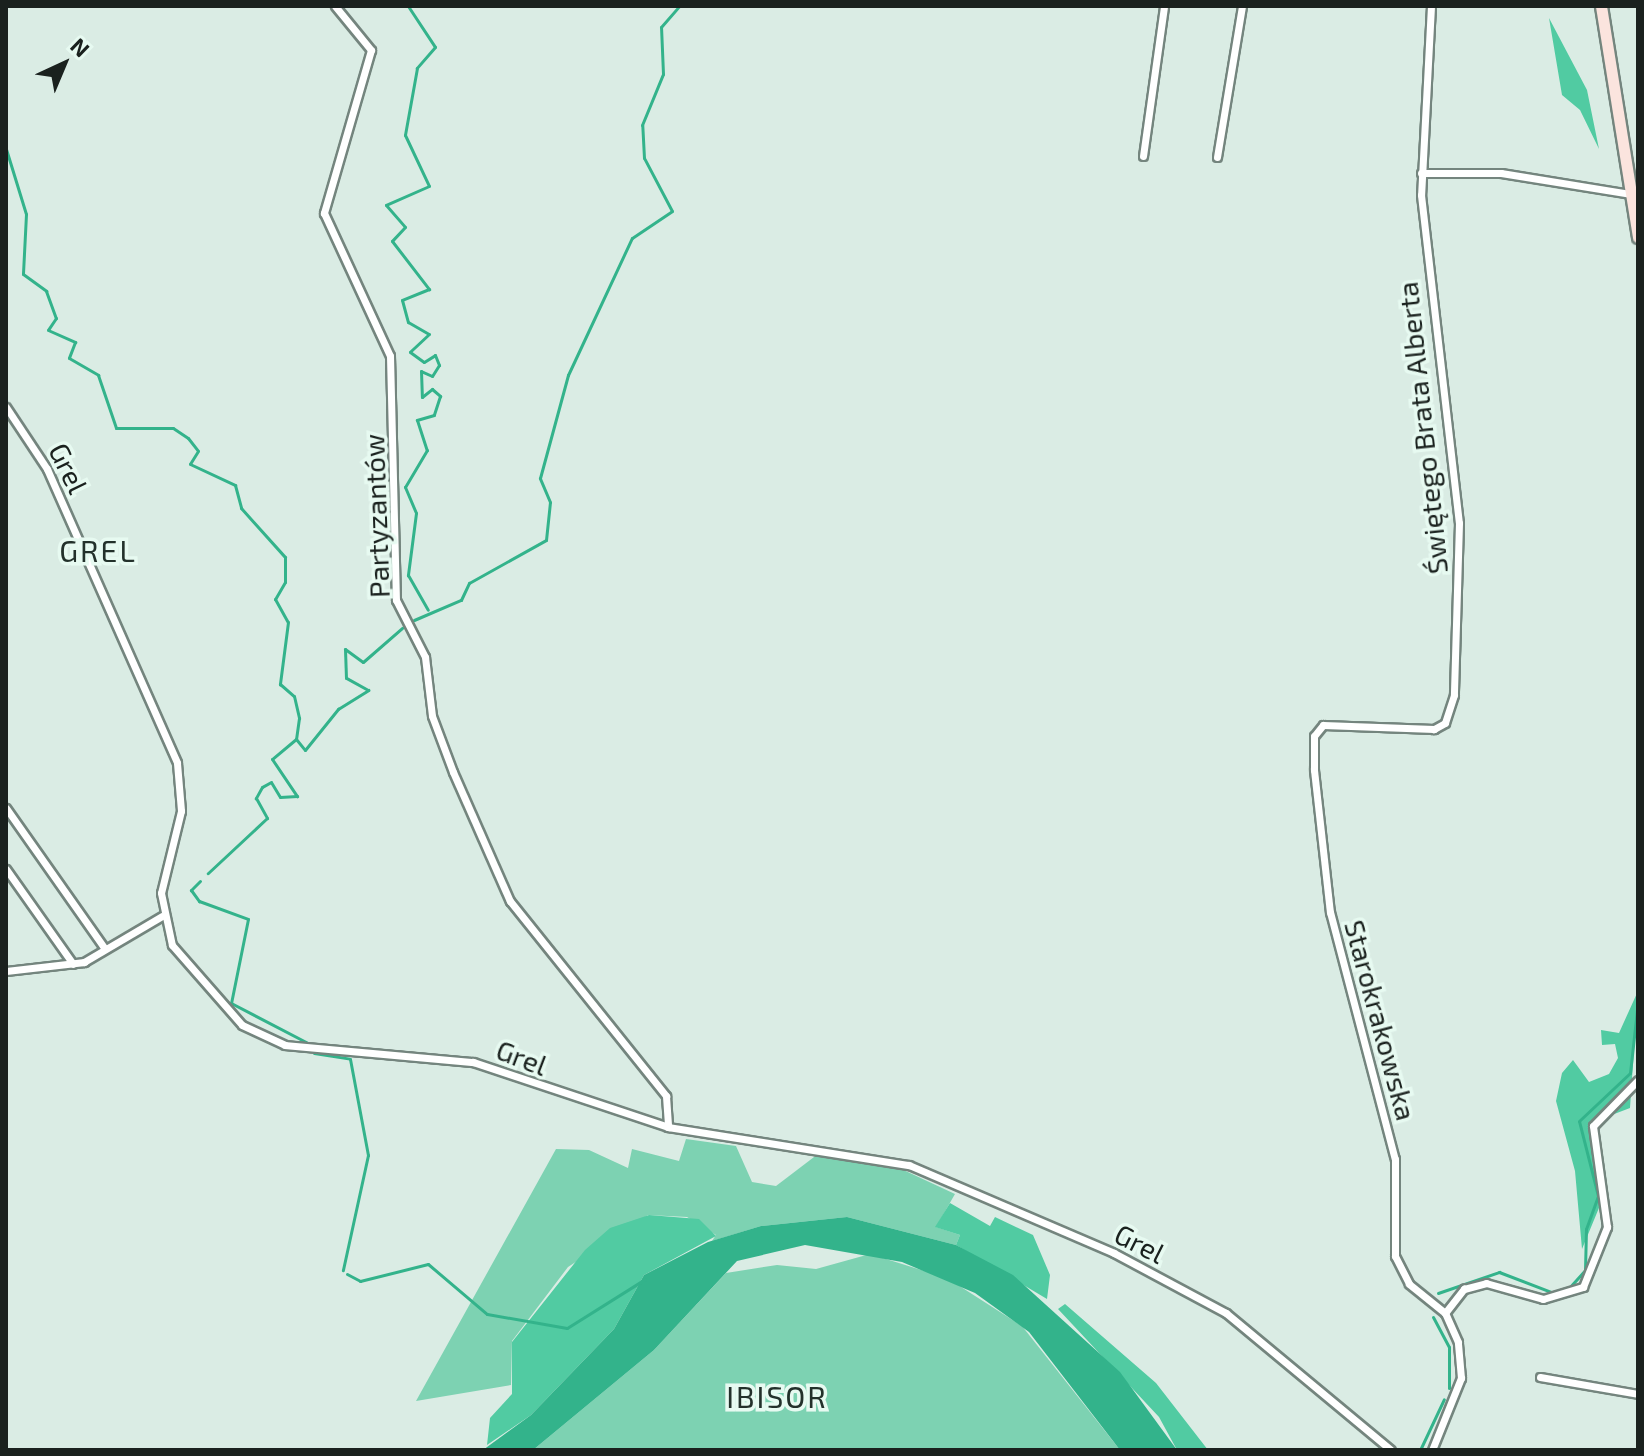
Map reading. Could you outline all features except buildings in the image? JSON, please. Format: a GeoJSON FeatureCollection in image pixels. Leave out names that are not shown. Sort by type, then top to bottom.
{"type":"FeatureCollection","features":[{"type":"Feature","properties":{"kind":"main road"},"geometry":{"type":"LineString","coordinates":[[1601,6],[1638,237]]}},
{"type":"Feature","properties":{"kind":"street","name":"Partyzantów"},"geometry":{"type":"LineString","coordinates":[[335,6],[371,50],[324,213],[390,356],[396,600],[425,657],[432,716],[453,772],[510,901],[666,1096],[668,1127]]}},
{"type":"Feature","properties":{"kind":"street"},"geometry":{"type":"LineString","coordinates":[[1143,156],[1164,6]]}},
{"type":"Feature","properties":{"kind":"street"},"geometry":{"type":"LineString","coordinates":[[1217,157],[1242,6]]}},
{"type":"Feature","properties":{"kind":"street","name":"Świętego Brata Alberta"},"geometry":{"type":"LineString","coordinates":[[1326,723],[1434,729],[1445,723],[1454,695],[1459,523],[1421,173],[1431,6]]}},
{"type":"Feature","properties":{"kind":"street"},"geometry":{"type":"LineString","coordinates":[[1421,173],[1501,173],[1631,194]]}},
{"type":"Feature","properties":{"kind":"street","name":"Grel"},"geometry":{"type":"LineString","coordinates":[[6,407],[47,469],[177,763],[181,811],[162,880],[162,916],[189,971],[263,1038],[299,1047],[445,1056],[668,1127],[892,1159],[1089,1242],[1243,1324],[1391,1450]]}},
{"type":"Feature","properties":{"kind":"street","name":"Starokrakowska"},"geometry":{"type":"LineString","coordinates":[[1326,723],[1314,740],[1319,854],[1395,1159],[1395,1256],[1409,1284],[1445,1313]]}},
{"type":"Feature","properties":{"kind":"street"},"geometry":{"type":"LineString","coordinates":[[6,808],[105,949]]}},
{"type":"Feature","properties":{"kind":"street"},"geometry":{"type":"LineString","coordinates":[[6,869],[73,964]]}},
{"type":"Feature","properties":{"kind":"street"},"geometry":{"type":"LineString","coordinates":[[6,971],[73,964],[162,916]]}},
{"type":"Feature","properties":{"kind":"street"},"geometry":{"type":"LineString","coordinates":[[1432,1450],[1461,1378],[1458,1342],[1445,1313],[1464,1289],[1486,1283],[1543,1299],[1583,1287],[1607,1227],[1593,1126],[1638,1080]]}},
{"type":"Feature","properties":{"kind":"street"},"geometry":{"type":"LineString","coordinates":[[1540,1377],[1638,1394]]}},
{"type":"Feature","properties":{"kind":"shaded area"},"geometry":{"type":"Polygon","coordinates":[[[1549,18],[1587,90],[1599,149],[1580,110],[1562,95],[1549,18]]]}},
{"type":"Feature","properties":{"kind":"shaded area"},"geometry":{"type":"Polygon","coordinates":[[[1638,991],[1630,1108],[1588,1124],[1601,1203],[1582,1249],[1575,1171],[1556,1101],[1562,1073],[1573,1060],[1589,1082],[1609,1074],[1618,1058],[1615,1044],[1602,1045],[1601,1030],[1619,1033],[1638,991]]]}},
{"type":"Feature","properties":{"kind":"shaded area"},"geometry":{"type":"Polygon","coordinates":[[[686,1139],[736,1146],[752,1182],[776,1186],[818,1154],[897,1167],[955,1194],[936,1227],[960,1235],[956,1245],[847,1217],[761,1226],[712,1241],[716,1235],[687,1217],[648,1215],[568,1267],[512,1341],[511,1385],[416,1401],[556,1149],[589,1150],[628,1168],[632,1149],[679,1161],[686,1139]]]}},
{"type":"Feature","properties":{"kind":"shaded area"},"geometry":{"type":"Polygon","coordinates":[[[950,1203],[990,1226],[995,1217],[1033,1235],[1050,1275],[1047,1299],[956,1245],[960,1235],[935,1227],[950,1203]]]}},
{"type":"Feature","properties":{"kind":"shaded area"},"geometry":{"type":"Polygon","coordinates":[[[649,1215],[699,1219],[716,1236],[644,1275],[614,1329],[531,1415],[487,1445],[490,1418],[512,1394],[512,1342],[585,1250],[610,1228],[649,1215]]]}},
{"type":"Feature","properties":{"kind":"shaded area"},"geometry":{"type":"Polygon","coordinates":[[[847,1217],[956,1245],[1013,1275],[1120,1372],[1177,1450],[1120,1450],[1029,1332],[975,1293],[902,1262],[805,1245],[737,1261],[654,1350],[533,1450],[483,1450],[531,1415],[614,1329],[644,1275],[708,1242],[761,1226],[847,1217]]]}},
{"type":"Feature","properties":{"kind":"shaded area"},"geometry":{"type":"Polygon","coordinates":[[[870,1254],[947,1278],[1022,1326],[1120,1450],[533,1450],[654,1350],[726,1273],[777,1265],[816,1269],[870,1254]]]}},
{"type":"Feature","properties":{"kind":"shaded area"},"geometry":{"type":"Polygon","coordinates":[[[1065,1304],[1156,1383],[1208,1450],[1177,1450],[1159,1417],[1058,1309],[1065,1304]]]}},
{"type":"Feature","properties":{"kind":"waterway"},"geometry":{"type":"LineString","coordinates":[[408,6],[435,47],[417,68],[405,135],[429,186],[386,205],[405,227],[392,241],[429,289],[402,300],[408,322],[429,334],[410,352],[424,362],[435,355],[439,365],[432,376],[421,371],[422,397],[432,389],[440,396],[434,415],[417,420],[427,450],[405,487],[416,513],[408,575],[428,610]]}},
{"type":"Feature","properties":{"kind":"waterway"},"geometry":{"type":"LineString","coordinates":[[414,620],[461,600],[469,583],[546,540],[550,502],[540,478],[568,375],[632,238],[672,211],[644,158],[642,125],[663,74],[661,27],[679,6]]}},
{"type":"Feature","properties":{"kind":"waterway"},"geometry":{"type":"LineString","coordinates":[[6,149],[26,214],[23,274],[46,291],[56,318],[48,330],[75,342],[69,358],[98,375],[116,428],[173,428],[188,438],[198,451],[190,464],[235,485],[241,508],[285,557],[285,582],[275,599],[288,622],[280,684],[294,696],[299,718],[296,739],[272,759],[297,796],[280,797],[271,782],[262,787],[256,798],[267,818],[208,873]]}},
{"type":"Feature","properties":{"kind":"waterway"},"geometry":{"type":"LineString","coordinates":[[296,739],[305,750],[338,709],[368,690],[346,678],[345,649],[363,662],[402,628]]}},
{"type":"Feature","properties":{"kind":"waterway"},"geometry":{"type":"LineString","coordinates":[[200,881],[191,890],[199,901],[248,919],[231,1003],[306,1042]]}},
{"type":"Feature","properties":{"kind":"waterway"},"geometry":{"type":"LineString","coordinates":[[1568,1289],[1585,1270],[1586,1229],[1598,1196],[1579,1121],[1630,1073],[1638,1000]]}},
{"type":"Feature","properties":{"kind":"waterway"},"geometry":{"type":"LineString","coordinates":[[314,1053],[350,1059],[368,1155],[343,1270]]}},
{"type":"Feature","properties":{"kind":"waterway"},"geometry":{"type":"LineString","coordinates":[[347,1274],[360,1281],[428,1264],[487,1314],[567,1328],[645,1279]]}},
{"type":"Feature","properties":{"kind":"waterway"},"geometry":{"type":"LineString","coordinates":[[1438,1293],[1499,1272],[1554,1293]]}},
{"type":"Feature","properties":{"kind":"waterway"},"geometry":{"type":"LineString","coordinates":[[1433,1317],[1449,1347],[1449,1388]]}},
{"type":"Feature","properties":{"kind":"waterway"},"geometry":{"type":"LineString","coordinates":[[1420,1450],[1444,1399]]}},
{"type":"Feature","properties":{"kind":"district","name":"GREL"},"geometry":{"type":"Point","coordinates":[98,550]}},
{"type":"Feature","properties":{"kind":"district","name":"IBISOR"},"geometry":{"type":"Point","coordinates":[777,1396]}}]}
